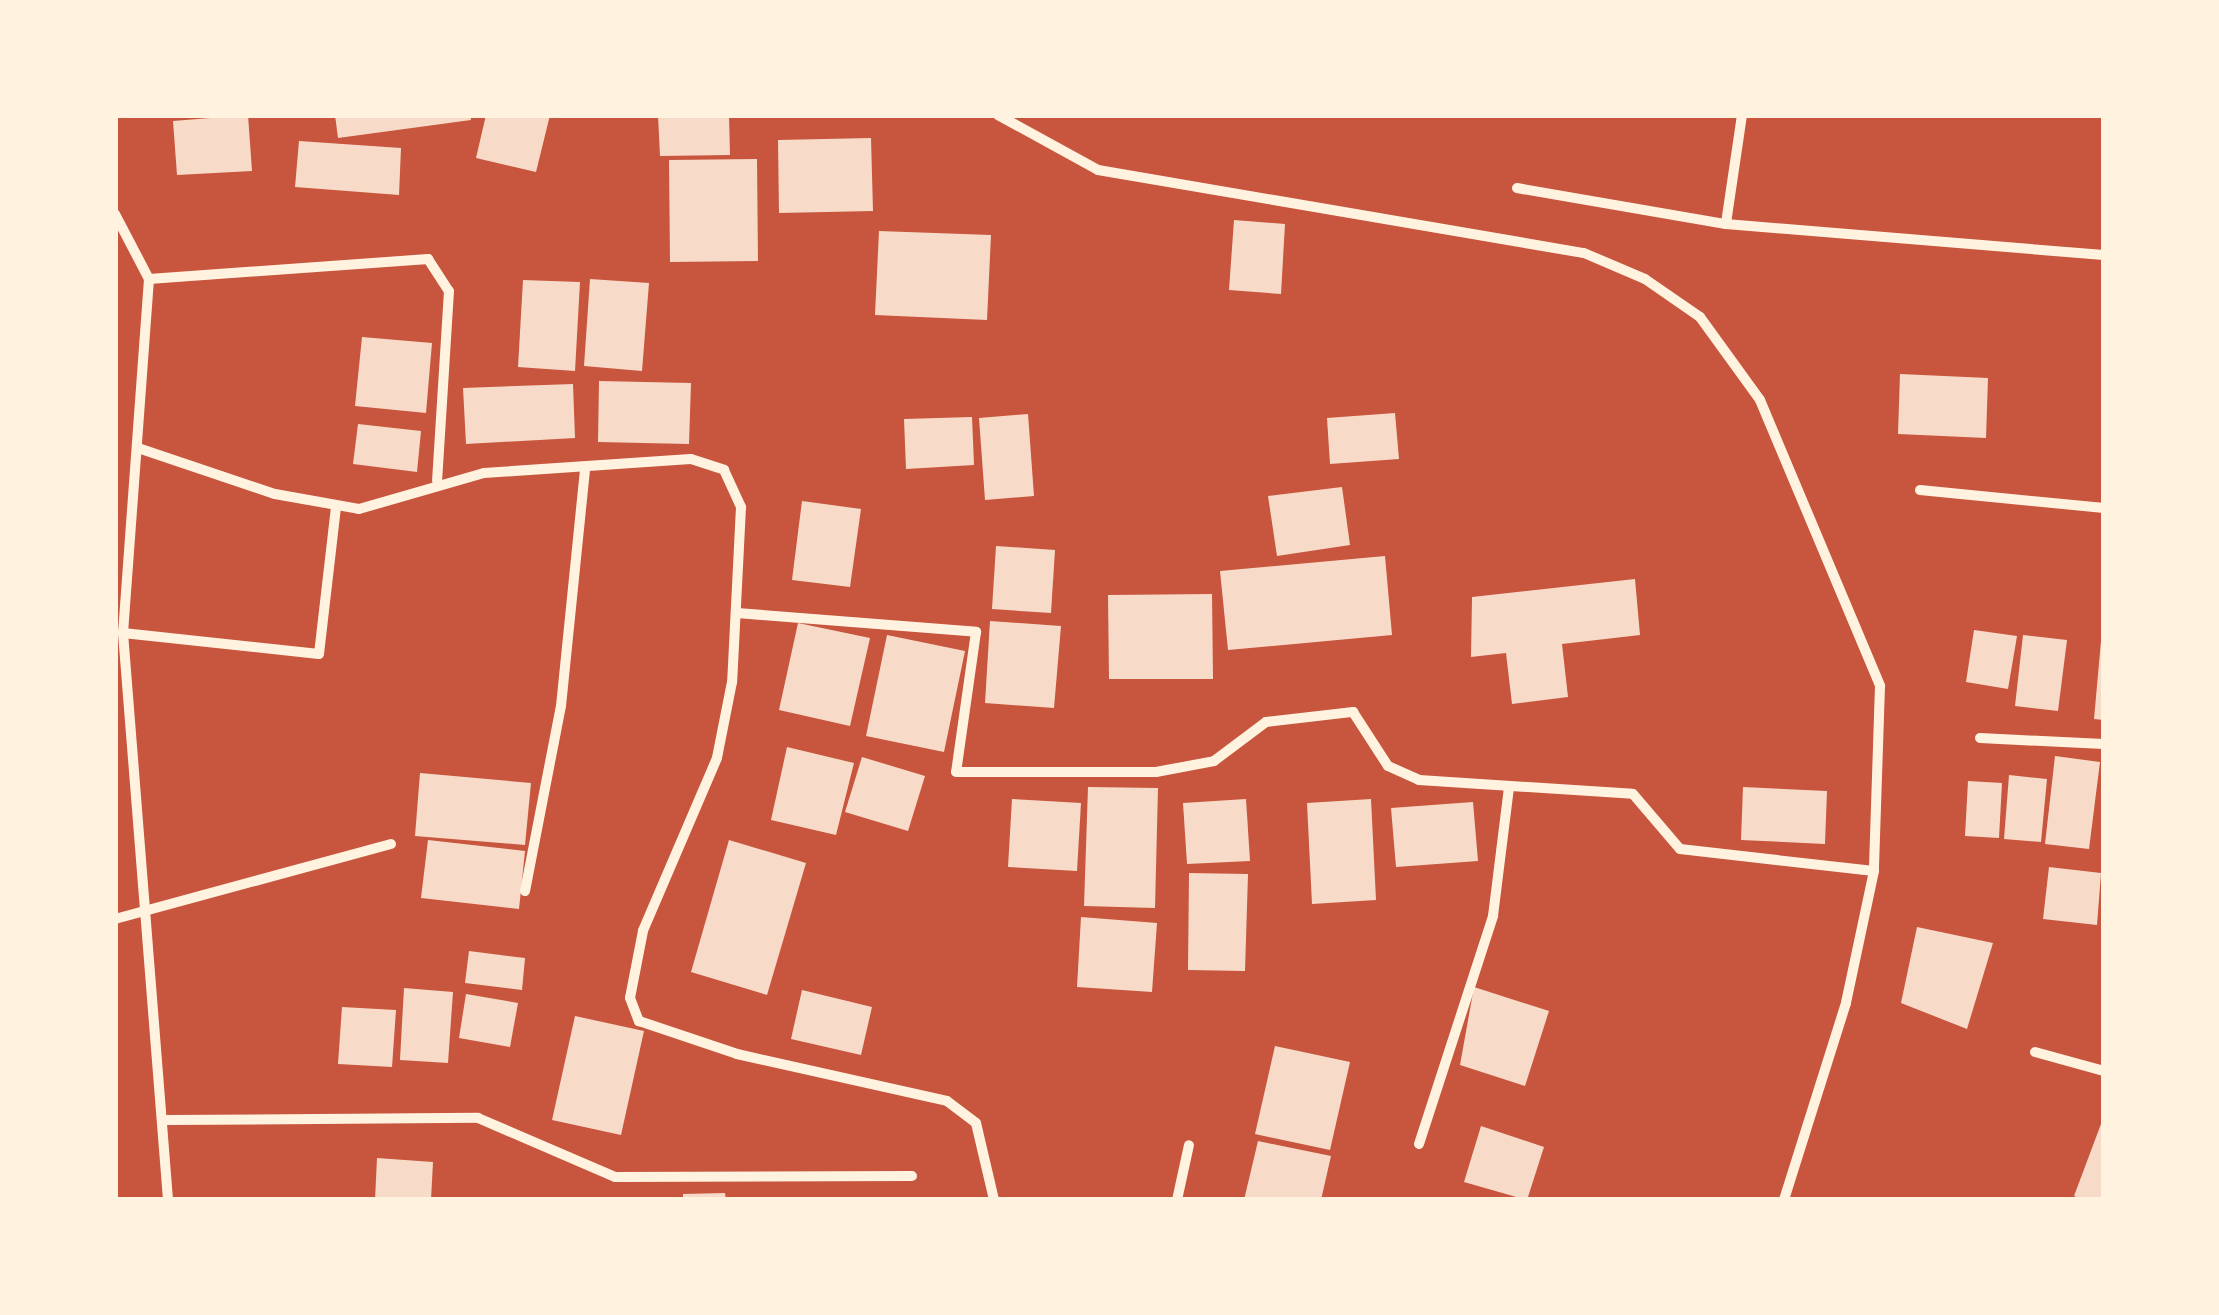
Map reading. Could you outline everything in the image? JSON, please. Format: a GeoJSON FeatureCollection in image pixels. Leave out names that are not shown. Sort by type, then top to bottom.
{"type":"FeatureCollection","features":[{"type":"Feature","properties":{"kind":"street"},"geometry":{"type":"LineString","coordinates":[[998,115],[1098,170],[1584,253],[1645,278],[1700,317],[1760,400],[1880,686],[1874,871],[1846,1002],[1784,1200]]}},
{"type":"Feature","properties":{"kind":"street"},"geometry":{"type":"LineString","coordinates":[[1726,224],[1742,115]]}},
{"type":"Feature","properties":{"kind":"street"},"geometry":{"type":"LineString","coordinates":[[1517,188],[1726,224],[2104,255]]}},
{"type":"Feature","properties":{"kind":"street"},"geometry":{"type":"LineString","coordinates":[[115,214],[149,278],[141,448],[123,634],[140,917],[166,1120],[168,1200]]}},
{"type":"Feature","properties":{"kind":"street"},"geometry":{"type":"LineString","coordinates":[[149,278],[428,259],[449,291],[437,482]]}},
{"type":"Feature","properties":{"kind":"street"},"geometry":{"type":"LineString","coordinates":[[141,448],[336,507],[379,508],[437,482],[691,459],[724,470],[742,507],[737,613],[717,758],[643,931],[630,998],[639,1021],[737,1054],[947,1101],[976,1123],[994,1200]]}},
{"type":"Feature","properties":{"kind":"street"},"geometry":{"type":"LineString","coordinates":[[526,891],[561,706],[584,470]]}},
{"type":"Feature","properties":{"kind":"street"},"geometry":{"type":"LineString","coordinates":[[1920,490],[2104,508]]}},
{"type":"Feature","properties":{"kind":"street"},"geometry":{"type":"LineString","coordinates":[[123,634],[319,654],[336,507]]}},
{"type":"Feature","properties":{"kind":"street"},"geometry":{"type":"LineString","coordinates":[[737,613],[976,632],[956,772],[1156,772],[1214,761],[1266,722],[1328,710],[1353,712],[1388,766],[1418,780],[1633,794],[1680,848],[1874,871]]}},
{"type":"Feature","properties":{"kind":"street"},"geometry":{"type":"LineString","coordinates":[[1980,738],[2104,744]]}},
{"type":"Feature","properties":{"kind":"street"},"geometry":{"type":"LineString","coordinates":[[1418,1144],[1493,916],[1509,788]]}},
{"type":"Feature","properties":{"kind":"street"},"geometry":{"type":"LineString","coordinates":[[115,919],[140,917],[391,844]]}},
{"type":"Feature","properties":{"kind":"street"},"geometry":{"type":"LineString","coordinates":[[2035,1052],[2104,1071]]}},
{"type":"Feature","properties":{"kind":"street"},"geometry":{"type":"LineString","coordinates":[[166,1120],[478,1118],[614,1177],[912,1176]]}},
{"type":"Feature","properties":{"kind":"street"},"geometry":{"type":"LineString","coordinates":[[1177,1200],[1190,1145]]}},
{"type":"Feature","properties":{"kind":"building"},"geometry":{"type":"Polygon","coordinates":[[[248,115],[252,171],[177,175],[173,121],[248,115]]]}},
{"type":"Feature","properties":{"kind":"building"},"geometry":{"type":"Polygon","coordinates":[[[335,115],[470,115],[471,120],[338,138],[335,115]]]}},
{"type":"Feature","properties":{"kind":"building"},"geometry":{"type":"Polygon","coordinates":[[[486,115],[550,115],[536,172],[476,158],[486,115]]]}},
{"type":"Feature","properties":{"kind":"building"},"geometry":{"type":"Polygon","coordinates":[[[658,115],[729,115],[730,155],[660,156],[658,115]]]}},
{"type":"Feature","properties":{"kind":"building"},"geometry":{"type":"Polygon","coordinates":[[[871,138],[873,211],[779,213],[778,140],[871,138]]]}},
{"type":"Feature","properties":{"kind":"building"},"geometry":{"type":"Polygon","coordinates":[[[299,141],[401,148],[399,195],[295,187],[299,141]]]}},
{"type":"Feature","properties":{"kind":"building"},"geometry":{"type":"Polygon","coordinates":[[[757,159],[758,261],[670,262],[669,160],[757,159]]]}},
{"type":"Feature","properties":{"kind":"building"},"geometry":{"type":"Polygon","coordinates":[[[1234,220],[1285,224],[1281,294],[1229,290],[1234,220]]]}},
{"type":"Feature","properties":{"kind":"building"},"geometry":{"type":"Polygon","coordinates":[[[879,231],[991,235],[987,320],[875,315],[879,231]]]}},
{"type":"Feature","properties":{"kind":"building"},"geometry":{"type":"Polygon","coordinates":[[[590,279],[649,283],[642,371],[584,366],[590,279]]]}},
{"type":"Feature","properties":{"kind":"building"},"geometry":{"type":"Polygon","coordinates":[[[523,280],[580,282],[575,371],[518,367],[523,280]]]}},
{"type":"Feature","properties":{"kind":"building"},"geometry":{"type":"Polygon","coordinates":[[[362,337],[432,343],[426,413],[355,406],[362,337]]]}},
{"type":"Feature","properties":{"kind":"building"},"geometry":{"type":"Polygon","coordinates":[[[1900,374],[1988,378],[1986,438],[1898,434],[1900,374]]]}},
{"type":"Feature","properties":{"kind":"building"},"geometry":{"type":"Polygon","coordinates":[[[599,381],[691,383],[689,444],[598,442],[599,381]]]}},
{"type":"Feature","properties":{"kind":"building"},"geometry":{"type":"Polygon","coordinates":[[[573,384],[575,438],[466,444],[463,388],[573,384]]]}},
{"type":"Feature","properties":{"kind":"building"},"geometry":{"type":"Polygon","coordinates":[[[1395,413],[1399,459],[1330,464],[1327,418],[1395,413]]]}},
{"type":"Feature","properties":{"kind":"building"},"geometry":{"type":"Polygon","coordinates":[[[1028,414],[1034,496],[985,500],[979,418],[1028,414]]]}},
{"type":"Feature","properties":{"kind":"building"},"geometry":{"type":"Polygon","coordinates":[[[972,417],[974,465],[906,469],[904,419],[972,417]]]}},
{"type":"Feature","properties":{"kind":"building"},"geometry":{"type":"Polygon","coordinates":[[[358,424],[421,431],[417,472],[353,464],[358,424]]]}},
{"type":"Feature","properties":{"kind":"building"},"geometry":{"type":"Polygon","coordinates":[[[1342,487],[1350,545],[1277,556],[1268,496],[1342,487]]]}},
{"type":"Feature","properties":{"kind":"building"},"geometry":{"type":"Polygon","coordinates":[[[802,501],[861,509],[850,587],[792,580],[802,501]]]}},
{"type":"Feature","properties":{"kind":"building"},"geometry":{"type":"Polygon","coordinates":[[[996,546],[1055,550],[1051,613],[992,609],[996,546]]]}},
{"type":"Feature","properties":{"kind":"building"},"geometry":{"type":"Polygon","coordinates":[[[1385,556],[1392,635],[1228,650],[1220,571],[1385,556]]]}},
{"type":"Feature","properties":{"kind":"building"},"geometry":{"type":"Polygon","coordinates":[[[1635,579],[1640,635],[1562,644],[1568,697],[1512,704],[1506,653],[1471,657],[1472,597],[1635,579]]]}},
{"type":"Feature","properties":{"kind":"building"},"geometry":{"type":"Polygon","coordinates":[[[1212,594],[1213,679],[1109,679],[1108,595],[1212,594]]]}},
{"type":"Feature","properties":{"kind":"building"},"geometry":{"type":"Polygon","coordinates":[[[990,621],[1061,626],[1054,708],[985,703],[990,621]]]}},
{"type":"Feature","properties":{"kind":"building"},"geometry":{"type":"Polygon","coordinates":[[[798,623],[870,638],[850,726],[779,710],[798,623]]]}},
{"type":"Feature","properties":{"kind":"building"},"geometry":{"type":"Polygon","coordinates":[[[1974,630],[2017,636],[2008,689],[1966,682],[1974,630]]]}},
{"type":"Feature","properties":{"kind":"building"},"geometry":{"type":"Polygon","coordinates":[[[887,635],[965,651],[944,752],[866,736],[887,635]]]}},
{"type":"Feature","properties":{"kind":"building"},"geometry":{"type":"Polygon","coordinates":[[[2023,635],[2067,640],[2058,711],[2015,706],[2023,635]]]}},
{"type":"Feature","properties":{"kind":"building"},"geometry":{"type":"Polygon","coordinates":[[[2104,641],[2104,720],[2094,719],[2104,641]]]}},
{"type":"Feature","properties":{"kind":"building"},"geometry":{"type":"Polygon","coordinates":[[[787,747],[854,763],[836,835],[771,820],[787,747]]]}},
{"type":"Feature","properties":{"kind":"building"},"geometry":{"type":"Polygon","coordinates":[[[2055,756],[2100,762],[2089,849],[2045,844],[2055,756]]]}},
{"type":"Feature","properties":{"kind":"building"},"geometry":{"type":"Polygon","coordinates":[[[862,757],[925,776],[908,831],[845,812],[862,757]]]}},
{"type":"Feature","properties":{"kind":"building"},"geometry":{"type":"Polygon","coordinates":[[[420,773],[531,783],[525,845],[415,836],[420,773]]]}},
{"type":"Feature","properties":{"kind":"building"},"geometry":{"type":"Polygon","coordinates":[[[2009,775],[2047,779],[2041,842],[2004,839],[2009,775]]]}},
{"type":"Feature","properties":{"kind":"building"},"geometry":{"type":"Polygon","coordinates":[[[1968,781],[2002,783],[1999,838],[1965,836],[1968,781]]]}},
{"type":"Feature","properties":{"kind":"building"},"geometry":{"type":"Polygon","coordinates":[[[1088,787],[1158,788],[1155,908],[1084,906],[1088,787]]]}},
{"type":"Feature","properties":{"kind":"building"},"geometry":{"type":"Polygon","coordinates":[[[1743,787],[1827,791],[1825,844],[1741,840],[1743,787]]]}},
{"type":"Feature","properties":{"kind":"building"},"geometry":{"type":"Polygon","coordinates":[[[1012,799],[1081,803],[1077,871],[1008,867],[1012,799]]]}},
{"type":"Feature","properties":{"kind":"building"},"geometry":{"type":"Polygon","coordinates":[[[1246,799],[1250,861],[1187,864],[1183,803],[1246,799]]]}},
{"type":"Feature","properties":{"kind":"building"},"geometry":{"type":"Polygon","coordinates":[[[1371,799],[1376,900],[1312,904],[1307,803],[1371,799]]]}},
{"type":"Feature","properties":{"kind":"building"},"geometry":{"type":"Polygon","coordinates":[[[1473,802],[1478,861],[1396,867],[1391,808],[1473,802]]]}},
{"type":"Feature","properties":{"kind":"building"},"geometry":{"type":"Polygon","coordinates":[[[428,840],[525,851],[519,909],[421,898],[428,840]]]}},
{"type":"Feature","properties":{"kind":"building"},"geometry":{"type":"Polygon","coordinates":[[[729,840],[806,863],[767,995],[691,972],[729,840]]]}},
{"type":"Feature","properties":{"kind":"building"},"geometry":{"type":"Polygon","coordinates":[[[2049,867],[2101,873],[2097,925],[2043,919],[2049,867]]]}},
{"type":"Feature","properties":{"kind":"building"},"geometry":{"type":"Polygon","coordinates":[[[1189,873],[1248,874],[1245,971],[1188,970],[1189,873]]]}},
{"type":"Feature","properties":{"kind":"building"},"geometry":{"type":"Polygon","coordinates":[[[1081,917],[1157,923],[1152,992],[1077,987],[1081,917]]]}},
{"type":"Feature","properties":{"kind":"building"},"geometry":{"type":"Polygon","coordinates":[[[1917,927],[1993,943],[1967,1029],[1901,1003],[1917,927]]]}},
{"type":"Feature","properties":{"kind":"building"},"geometry":{"type":"Polygon","coordinates":[[[469,951],[525,958],[522,990],[465,983],[469,951]]]}},
{"type":"Feature","properties":{"kind":"building"},"geometry":{"type":"Polygon","coordinates":[[[1474,987],[1549,1011],[1525,1086],[1460,1065],[1474,987]]]}},
{"type":"Feature","properties":{"kind":"building"},"geometry":{"type":"Polygon","coordinates":[[[404,988],[453,992],[448,1063],[400,1060],[404,988]]]}},
{"type":"Feature","properties":{"kind":"building"},"geometry":{"type":"Polygon","coordinates":[[[802,990],[872,1007],[861,1055],[791,1039],[802,990]]]}},
{"type":"Feature","properties":{"kind":"building"},"geometry":{"type":"Polygon","coordinates":[[[466,994],[518,1003],[510,1047],[459,1038],[466,994]]]}},
{"type":"Feature","properties":{"kind":"building"},"geometry":{"type":"Polygon","coordinates":[[[342,1007],[396,1010],[392,1067],[338,1064],[342,1007]]]}},
{"type":"Feature","properties":{"kind":"building"},"geometry":{"type":"Polygon","coordinates":[[[575,1016],[644,1031],[621,1135],[552,1120],[575,1016]]]}},
{"type":"Feature","properties":{"kind":"building"},"geometry":{"type":"Polygon","coordinates":[[[1275,1046],[1350,1062],[1330,1150],[1255,1134],[1275,1046]]]}},
{"type":"Feature","properties":{"kind":"building"},"geometry":{"type":"Polygon","coordinates":[[[2104,1116],[2104,1200],[2084,1200],[2074,1196],[2104,1116]]]}},
{"type":"Feature","properties":{"kind":"building"},"geometry":{"type":"Polygon","coordinates":[[[1481,1126],[1544,1147],[1527,1200],[1464,1182],[1481,1126]]]}},
{"type":"Feature","properties":{"kind":"building"},"geometry":{"type":"Polygon","coordinates":[[[1258,1141],[1331,1156],[1321,1200],[1244,1200],[1258,1141]]]}},
{"type":"Feature","properties":{"kind":"building"},"geometry":{"type":"Polygon","coordinates":[[[377,1158],[433,1162],[431,1200],[375,1200],[377,1158]]]}},
{"type":"Feature","properties":{"kind":"building"},"geometry":{"type":"Polygon","coordinates":[[[725,1193],[726,1200],[683,1200],[683,1194],[725,1193]]]}}]}
